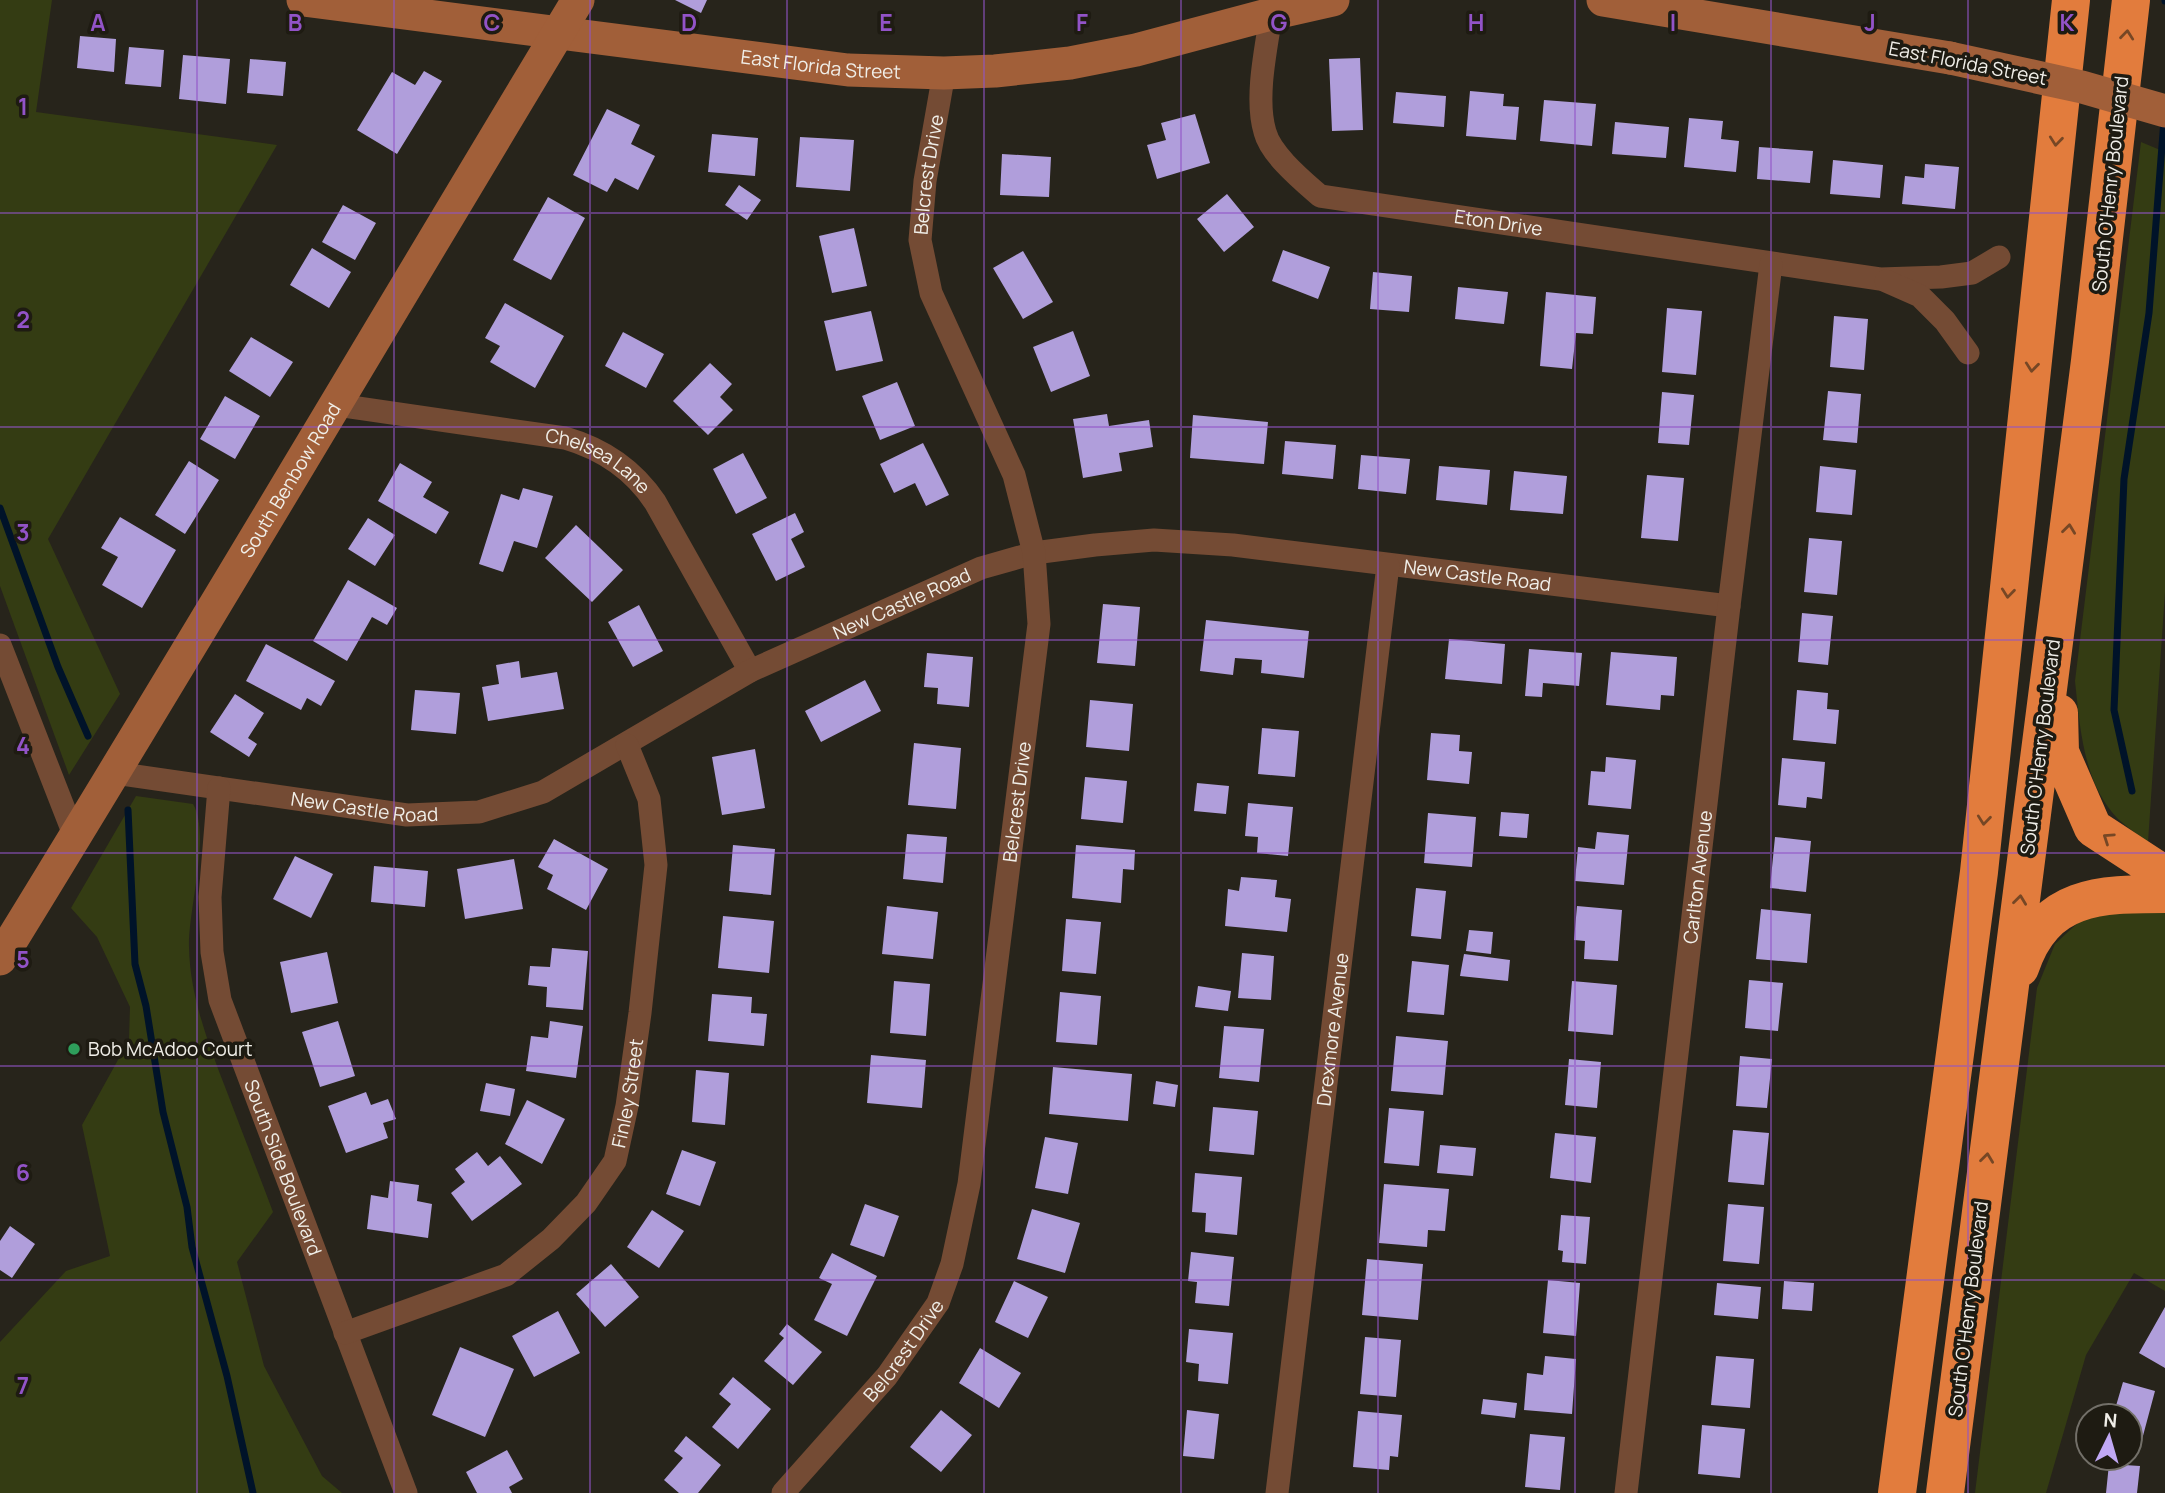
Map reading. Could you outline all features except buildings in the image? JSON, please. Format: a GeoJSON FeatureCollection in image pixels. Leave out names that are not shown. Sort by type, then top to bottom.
{"type":"FeatureCollection","features":[{"type":"Feature","properties":{"kind":"highway"},"geometry":{"type":"LineString","coordinates":[[1898,1493],[1979,872],[2071,0]]}},
{"type":"Feature","properties":{"kind":"highway","name":"South O'Henry Boulevard"},"geometry":{"type":"LineString","coordinates":[[1945,1493],[2088,374],[2131,0]]}},
{"type":"Feature","properties":{"kind":"highway"},"geometry":{"type":"LineString","coordinates":[[2058,614],[2060,752],[2093,828],[2165,876]]}},
{"type":"Feature","properties":{"kind":"highway"},"geometry":{"type":"LineString","coordinates":[[2005,1016],[2024,956],[2043,925],[2073,903],[2102,895],[2165,894]]}},
{"type":"Feature","properties":{"kind":"main road","name":"East Florida Street"},"geometry":{"type":"LineString","coordinates":[[303,0],[848,70],[944,73],[1070,63],[1136,50],[1272,7],[1333,0]]}},
{"type":"Feature","properties":{"kind":"main road","name":"South Benbow Road"},"geometry":{"type":"LineString","coordinates":[[0,959],[337,405],[578,0]]}},
{"type":"Feature","properties":{"kind":"main road","name":"East Florida Street"},"geometry":{"type":"LineString","coordinates":[[1603,0],[1950,58],[2082,87],[2165,111]]}},
{"type":"Feature","properties":{"kind":"street","name":"Eton Drive"},"geometry":{"type":"LineString","coordinates":[[1272,7],[1261,91],[1265,133],[1288,169],[1320,196],[1880,279],[1972,273],[1999,257]]}},
{"type":"Feature","properties":{"kind":"street","name":"Belcrest Drive"},"geometry":{"type":"LineString","coordinates":[[783,1493],[887,1376],[938,1303],[952,1264],[969,1184],[1039,624],[1034,553],[1014,475],[931,293],[920,240],[925,181],[944,73]]}},
{"type":"Feature","properties":{"kind":"street","name":"Carlton Avenue"},"geometry":{"type":"LineString","coordinates":[[1626,1493],[1771,264]]}},
{"type":"Feature","properties":{"kind":"street","name":"Eton Drive"},"geometry":{"type":"LineString","coordinates":[[1880,279],[1920,296],[1945,321],[1968,354]]}},
{"type":"Feature","properties":{"kind":"street","name":"Chelsea Lane"},"geometry":{"type":"LineString","coordinates":[[337,405],[565,438],[590,446],[615,459],[644,485],[655,502],[750,671]]}},
{"type":"Feature","properties":{"kind":"street","name":"New Castle Road"},"geometry":{"type":"LineString","coordinates":[[115,773],[407,815],[479,812],[543,792],[750,671],[981,568],[1034,553],[1095,545],[1154,540],[1233,545],[1729,606]]}},
{"type":"Feature","properties":{"kind":"street","name":"Drexmore Avenue"},"geometry":{"type":"LineString","coordinates":[[1277,1493],[1388,565]]}},
{"type":"Feature","properties":{"kind":"street"},"geometry":{"type":"LineString","coordinates":[[0,645],[75,837]]}},
{"type":"Feature","properties":{"kind":"street","name":"Finley Street"},"geometry":{"type":"LineString","coordinates":[[345,1333],[506,1275],[551,1239],[586,1203],[615,1161],[640,1013],[656,865],[649,799],[627,744]]}},
{"type":"Feature","properties":{"kind":"street","name":"South Side Boulevard"},"geometry":{"type":"LineString","coordinates":[[219,788],[211,897],[212,953],[220,1000],[406,1493]]}},
{"type":"Feature","properties":{"kind":"green space"},"geometry":{"type":"Polygon","coordinates":[[[0,0],[52,0],[36,112],[277,145],[48,539],[120,694],[69,775],[0,586],[0,0]]]}},
{"type":"Feature","properties":{"kind":"green space"},"geometry":{"type":"Polygon","coordinates":[[[2141,142],[2165,152],[2165,592],[2148,842],[2118,819],[2097,789],[2085,754],[2075,681],[2141,142]]]}},
{"type":"Feature","properties":{"kind":"green space"},"geometry":{"type":"Polygon","coordinates":[[[136,796],[193,804],[198,817],[199,853],[189,947],[193,985],[207,1039],[273,1212],[237,1262],[264,1366],[322,1476],[342,1493],[0,1493],[0,1342],[66,1271],[110,1256],[82,1125],[129,1040],[130,1007],[97,937],[71,908],[136,796]]]}},
{"type":"Feature","properties":{"kind":"green space"},"geometry":{"type":"Polygon","coordinates":[[[2117,906],[2165,911],[2165,1291],[2134,1273],[2086,1355],[2046,1493],[1975,1493],[2037,988],[2055,944],[2083,918],[2117,906]]]}},
{"type":"Feature","properties":{"kind":"waterway"},"geometry":{"type":"LineString","coordinates":[[2132,791],[2114,710],[2124,479],[2149,313],[2164,120]]}},
{"type":"Feature","properties":{"kind":"waterway"},"geometry":{"type":"LineString","coordinates":[[0,508],[58,667],[88,736]]}},
{"type":"Feature","properties":{"kind":"waterway"},"geometry":{"type":"LineString","coordinates":[[128,810],[135,964],[146,1006],[163,1112],[187,1207],[192,1247],[227,1376],[253,1493]]}},
{"type":"Feature","properties":{"kind":"place","name":"Bob McAdoo Court"},"geometry":{"type":"Point","coordinates":[74,1049]}}]}
